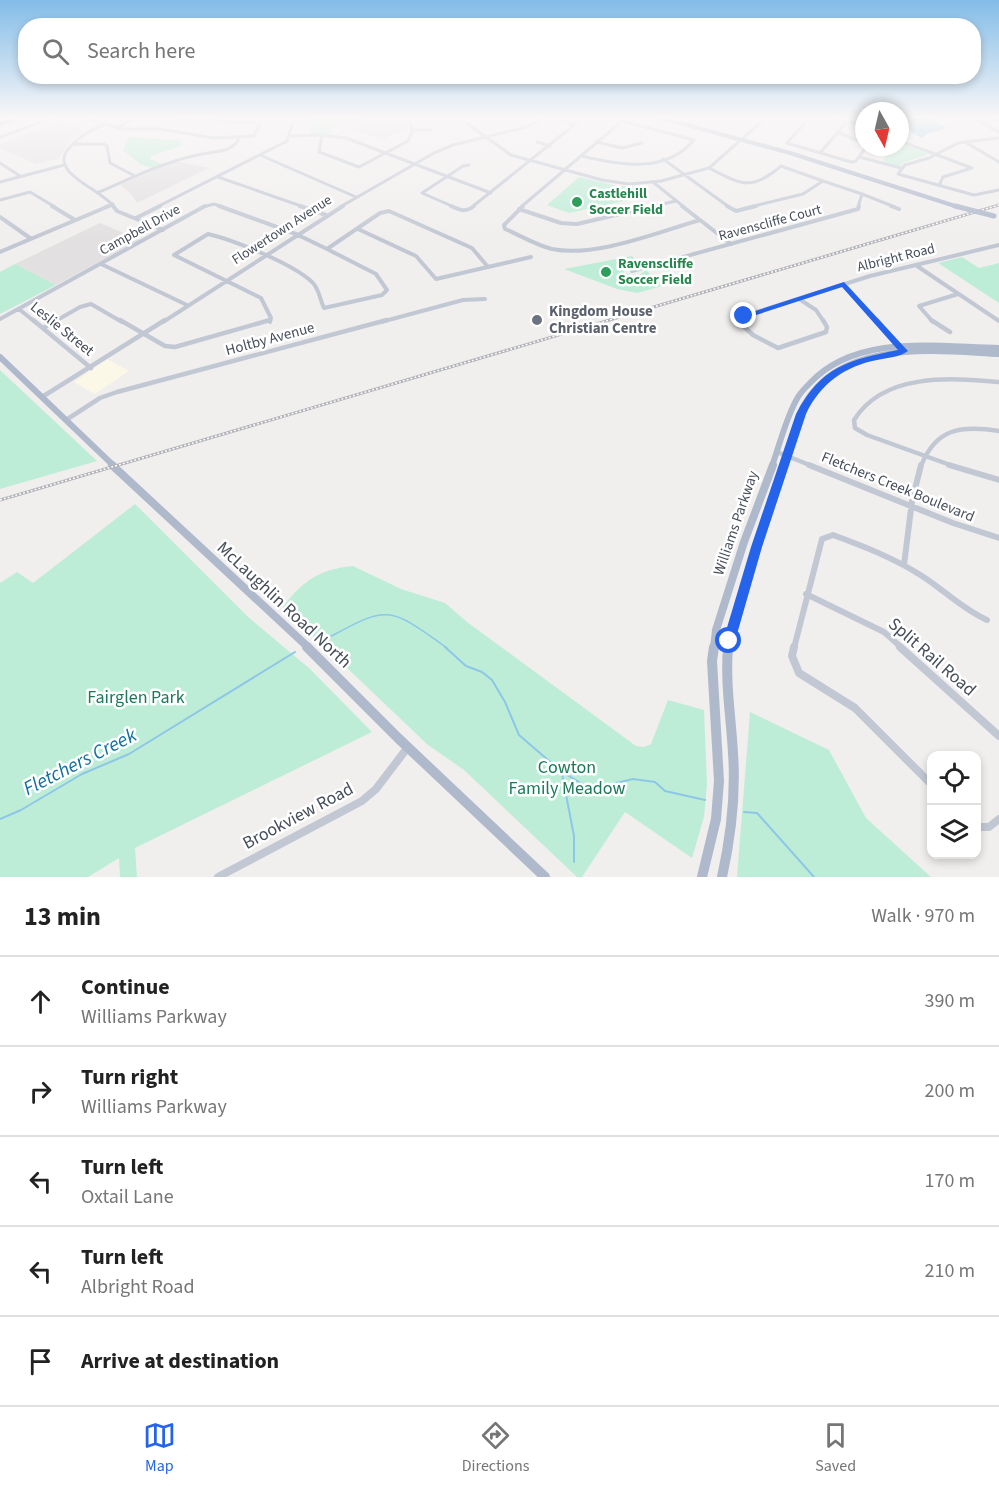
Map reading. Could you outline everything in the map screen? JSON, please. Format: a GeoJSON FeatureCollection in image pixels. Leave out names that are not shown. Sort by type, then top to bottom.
{"type":"FeatureCollection","features":[{"type":"Feature","properties":{"kind":"main road"},"geometry":{"type":"LineString","coordinates":[[800,157],[997,216]]}},
{"type":"Feature","properties":{"kind":"main road","name":"Williams Parkway"},"geometry":{"type":"LineString","coordinates":[[702,877],[713,836],[719,781],[712,661],[716,630],[744,542],[798,396],[813,378],[833,363],[865,351],[901,348],[999,348]]}},
{"type":"Feature","properties":{"kind":"main road","name":"Williams Parkway"},"geometry":{"type":"LineString","coordinates":[[722,877],[730,840],[734,782],[726,674],[729,641],[756,547],[804,405],[824,381],[857,361],[901,348],[999,354]]}},
{"type":"Feature","properties":{"kind":"main road","name":"McLaughlin Road North"},"geometry":{"type":"LineString","coordinates":[[0,357],[189,538],[316,655],[408,747],[545,877]]}},
{"type":"Feature","properties":{"kind":"street"},"geometry":{"type":"LineString","coordinates":[[63,157],[64,165],[72,177],[99,192],[113,204],[117,211],[163,230]]}},
{"type":"Feature","properties":{"kind":"street"},"geometry":{"type":"LineString","coordinates":[[105,157],[109,164],[135,176]]}},
{"type":"Feature","properties":{"kind":"street"},"geometry":{"type":"LineString","coordinates":[[99,192],[180,157]]}},
{"type":"Feature","properties":{"kind":"street"},"geometry":{"type":"LineString","coordinates":[[135,218],[256,157]]}},
{"type":"Feature","properties":{"kind":"street"},"geometry":{"type":"LineString","coordinates":[[264,157],[356,197]]}},
{"type":"Feature","properties":{"kind":"street"},"geometry":{"type":"LineString","coordinates":[[331,157],[355,167],[363,166],[381,157]]}},
{"type":"Feature","properties":{"kind":"street"},"geometry":{"type":"LineString","coordinates":[[395,157],[491,193]]}},
{"type":"Feature","properties":{"kind":"street","name":"Flowertown Avenue"},"geometry":{"type":"LineString","coordinates":[[42,397],[91,368],[326,215],[430,157]]}},
{"type":"Feature","properties":{"kind":"street"},"geometry":{"type":"LineString","coordinates":[[517,157],[617,183],[653,182],[685,176],[709,168],[721,157]]}},
{"type":"Feature","properties":{"kind":"street"},"geometry":{"type":"LineString","coordinates":[[469,165],[422,193],[462,211],[469,210],[537,157]]}},
{"type":"Feature","properties":{"kind":"street"},"geometry":{"type":"LineString","coordinates":[[581,157],[519,209],[504,225],[505,229],[554,249],[578,249],[609,244],[700,220]]}},
{"type":"Feature","properties":{"kind":"street"},"geometry":{"type":"LineString","coordinates":[[586,157],[624,165],[671,157]]}},
{"type":"Feature","properties":{"kind":"street"},"geometry":{"type":"LineString","coordinates":[[834,157],[851,162],[859,157],[902,168]]}},
{"type":"Feature","properties":{"kind":"street"},"geometry":{"type":"LineString","coordinates":[[928,157],[905,165],[898,174],[979,196],[999,190]]}},
{"type":"Feature","properties":{"kind":"street"},"geometry":{"type":"LineString","coordinates":[[939,186],[943,177],[972,168],[944,157]]}},
{"type":"Feature","properties":{"kind":"street"},"geometry":{"type":"LineString","coordinates":[[662,159],[736,211],[803,194],[824,181]]}},
{"type":"Feature","properties":{"kind":"street"},"geometry":{"type":"LineString","coordinates":[[0,164],[14,170],[20,176]]}},
{"type":"Feature","properties":{"kind":"street"},"geometry":{"type":"LineString","coordinates":[[0,182],[64,165]]}},
{"type":"Feature","properties":{"kind":"street"},"geometry":{"type":"LineString","coordinates":[[709,168],[742,184],[766,178],[780,166],[824,181]]}},
{"type":"Feature","properties":{"kind":"street"},"geometry":{"type":"LineString","coordinates":[[218,177],[326,215]]}},
{"type":"Feature","properties":{"kind":"street","name":"Ravenscliffe Court"},"geometry":{"type":"LineString","coordinates":[[632,271],[858,209],[862,194],[824,181]]}},
{"type":"Feature","properties":{"kind":"street"},"geometry":{"type":"LineString","coordinates":[[653,182],[731,244]]}},
{"type":"Feature","properties":{"kind":"street"},"geometry":{"type":"LineString","coordinates":[[0,200],[30,192],[75,220]]}},
{"type":"Feature","properties":{"kind":"street"},"geometry":{"type":"LineString","coordinates":[[862,194],[899,209]]}},
{"type":"Feature","properties":{"kind":"street"},"geometry":{"type":"LineString","coordinates":[[519,209],[561,223],[577,224],[676,201]]}},
{"type":"Feature","properties":{"kind":"street"},"geometry":{"type":"LineString","coordinates":[[0,252],[113,204]]}},
{"type":"Feature","properties":{"kind":"street","name":"Campbell Drive"},"geometry":{"type":"LineString","coordinates":[[0,319],[207,206],[214,204],[296,234]]}},
{"type":"Feature","properties":{"kind":"street"},"geometry":{"type":"LineString","coordinates":[[327,249],[380,213],[390,211],[472,248],[488,267]]}},
{"type":"Feature","properties":{"kind":"street"},"geometry":{"type":"LineString","coordinates":[[0,217],[30,238]]}},
{"type":"Feature","properties":{"kind":"street"},"geometry":{"type":"LineString","coordinates":[[358,230],[423,260],[431,276],[436,279],[531,257]]}},
{"type":"Feature","properties":{"kind":"street"},"geometry":{"type":"LineString","coordinates":[[43,328],[80,307],[91,304],[165,346],[175,347],[270,322],[271,318],[261,298],[176,257],[174,253],[208,234],[262,256],[314,284],[324,308],[385,293],[387,290],[376,274],[296,234]]}},
{"type":"Feature","properties":{"kind":"street","name":"Albright Road"},"geometry":{"type":"LineString","coordinates":[[799,299],[816,310],[827,327],[826,332],[778,348],[753,335],[739,322],[744,316],[844,284],[998,246]]}},
{"type":"Feature","properties":{"kind":"street"},"geometry":{"type":"LineString","coordinates":[[101,264],[187,305]]}},
{"type":"Feature","properties":{"kind":"street"},"geometry":{"type":"LineString","coordinates":[[917,266],[999,321]]}},
{"type":"Feature","properties":{"kind":"street"},"geometry":{"type":"LineString","coordinates":[[844,284],[901,348]]}},
{"type":"Feature","properties":{"kind":"street"},"geometry":{"type":"LineString","coordinates":[[950,332],[932,321],[919,306],[958,294]]}},
{"type":"Feature","properties":{"kind":"street","name":"Holtby Avenue"},"geometry":{"type":"LineString","coordinates":[[66,420],[114,393],[463,300],[485,299]]}},
{"type":"Feature","properties":{"kind":"street","name":"Leslie Street"},"geometry":{"type":"LineString","coordinates":[[19,309],[91,368]]}},
{"type":"Feature","properties":{"kind":"street"},"geometry":{"type":"LineString","coordinates":[[999,382],[930,381],[897,386],[878,395],[853,420],[853,426],[860,432],[980,476],[999,480]]}},
{"type":"Feature","properties":{"kind":"street"},"geometry":{"type":"LineString","coordinates":[[904,565],[912,505],[925,456],[933,443],[955,431],[968,429],[999,431]]}},
{"type":"Feature","properties":{"kind":"street","name":"Fletchers Creek Boulevard"},"geometry":{"type":"LineString","coordinates":[[777,452],[953,523],[999,538]]}},
{"type":"Feature","properties":{"kind":"street"},"geometry":{"type":"LineString","coordinates":[[927,780],[855,708],[798,673],[792,656],[806,594],[822,539],[833,535],[904,565],[970,613],[987,620]]}},
{"type":"Feature","properties":{"kind":"street","name":"Split Rail Road"},"geometry":{"type":"LineString","coordinates":[[806,594],[884,632],[999,736]]}},
{"type":"Feature","properties":{"kind":"street","name":"Brookview Road"},"geometry":{"type":"LineString","coordinates":[[218,877],[367,797],[376,789],[408,747]]}},
{"type":"Feature","properties":{"kind":"street"},"geometry":{"type":"LineString","coordinates":[[981,828],[992,827],[999,819]]}},
{"type":"Feature","properties":{"kind":"shaded area"},"geometry":{"type":"Polygon","coordinates":[[[20,157],[59,157],[58,159],[36,164],[20,157]]]}},
{"type":"Feature","properties":{"kind":"shaded area"},"geometry":{"type":"Polygon","coordinates":[[[175,161],[209,168],[137,203],[131,194],[120,185],[175,161]]]}},
{"type":"Feature","properties":{"kind":"shaded area"},"geometry":{"type":"Polygon","coordinates":[[[100,223],[140,240],[56,285],[15,264],[100,223]]]}},
{"type":"Feature","properties":{"kind":"shaded area"},"geometry":{"type":"Polygon","coordinates":[[[107,359],[129,371],[95,394],[74,382],[107,359]]]}},
{"type":"Feature","properties":{"kind":"green space"},"geometry":{"type":"Polygon","coordinates":[[[131,157],[151,157],[150,159],[162,164],[152,168],[140,164],[131,157]]]}},
{"type":"Feature","properties":{"kind":"green space"},"geometry":{"type":"Polygon","coordinates":[[[885,157],[920,157],[905,162],[899,167],[883,163],[885,157]]]}},
{"type":"Feature","properties":{"kind":"green space"},"geometry":{"type":"Polygon","coordinates":[[[579,177],[613,185],[635,187],[647,196],[569,213],[547,205],[579,177]]]}},
{"type":"Feature","properties":{"kind":"green space"},"geometry":{"type":"Polygon","coordinates":[[[632,256],[642,266],[628,266],[623,269],[624,273],[638,276],[646,270],[662,286],[637,293],[617,289],[564,269],[632,256]]]}},
{"type":"Feature","properties":{"kind":"green space"},"geometry":{"type":"Polygon","coordinates":[[[962,257],[979,268],[999,263],[999,303],[938,263],[962,257]]]}},
{"type":"Feature","properties":{"kind":"green space"},"geometry":{"type":"Polygon","coordinates":[[[15,264],[56,285],[0,314],[0,272],[15,264]]]}},
{"type":"Feature","properties":{"kind":"green space"},"geometry":{"type":"Polygon","coordinates":[[[0,370],[97,461],[0,489],[0,370]]]}},
{"type":"Feature","properties":{"kind":"green space","name":"Fairglen Park"},"geometry":{"type":"Polygon","coordinates":[[[135,504],[247,616],[310,669],[372,732],[135,848],[137,877],[120,877],[119,858],[88,877],[0,877],[0,583],[17,572],[33,583],[135,504]]]}},
{"type":"Feature","properties":{"kind":"green space","name":"Cowton Family Meadow"},"geometry":{"type":"Polygon","coordinates":[[[353,566],[401,589],[445,603],[467,622],[636,746],[644,747],[651,744],[668,700],[704,710],[707,784],[704,817],[692,858],[625,812],[582,877],[577,877],[464,770],[428,745],[283,607],[297,590],[321,573],[353,566]]]}},
{"type":"Feature","properties":{"kind":"green space"},"geometry":{"type":"Polygon","coordinates":[[[750,712],[829,750],[866,818],[931,877],[737,877],[750,712]]]}},
{"type":"Feature","properties":{"kind":"waterway","name":"Fletchers Creek"},"geometry":{"type":"LineString","coordinates":[[320,642],[373,616],[385,615],[410,623],[447,648]]}},
{"type":"Feature","properties":{"kind":"waterway","name":"Fletchers Creek"},"geometry":{"type":"LineString","coordinates":[[445,647],[466,666],[482,672],[492,680],[505,702],[519,735],[562,772],[591,789],[633,779],[655,782],[665,791],[705,800]]}},
{"type":"Feature","properties":{"kind":"waterway","name":"Fletchers Creek"},"geometry":{"type":"LineString","coordinates":[[0,819],[21,810],[82,774],[129,754],[295,652]]}},
{"type":"Feature","properties":{"kind":"waterway"},"geometry":{"type":"LineString","coordinates":[[562,774],[574,836],[574,862]]}},
{"type":"Feature","properties":{"kind":"waterway","name":"Fletchers Creek"},"geometry":{"type":"LineString","coordinates":[[744,812],[757,813],[814,877]]}},
{"type":"Feature","properties":{"kind":"railway"},"geometry":{"type":"LineString","coordinates":[[0,500],[999,205]]}},
{"type":"Feature","properties":{"kind":"place","name":"Castlehill Soccer Field"},"geometry":{"type":"Point","coordinates":[577,202]}},
{"type":"Feature","properties":{"kind":"place","name":"Ravenscliffe Soccer Field"},"geometry":{"type":"Point","coordinates":[606,272]}},
{"type":"Feature","properties":{"kind":"place","name":"Kingdom House Christian Centre"},"geometry":{"type":"Point","coordinates":[537,320]}},
{"type":"Feature","properties":{"kind":"route"},"geometry":{"type":"LineString","coordinates":[[729,641],[756,547],[804,405],[829,376],[842,368],[874,356],[904,351],[844,284],[744,316]]}}]}
